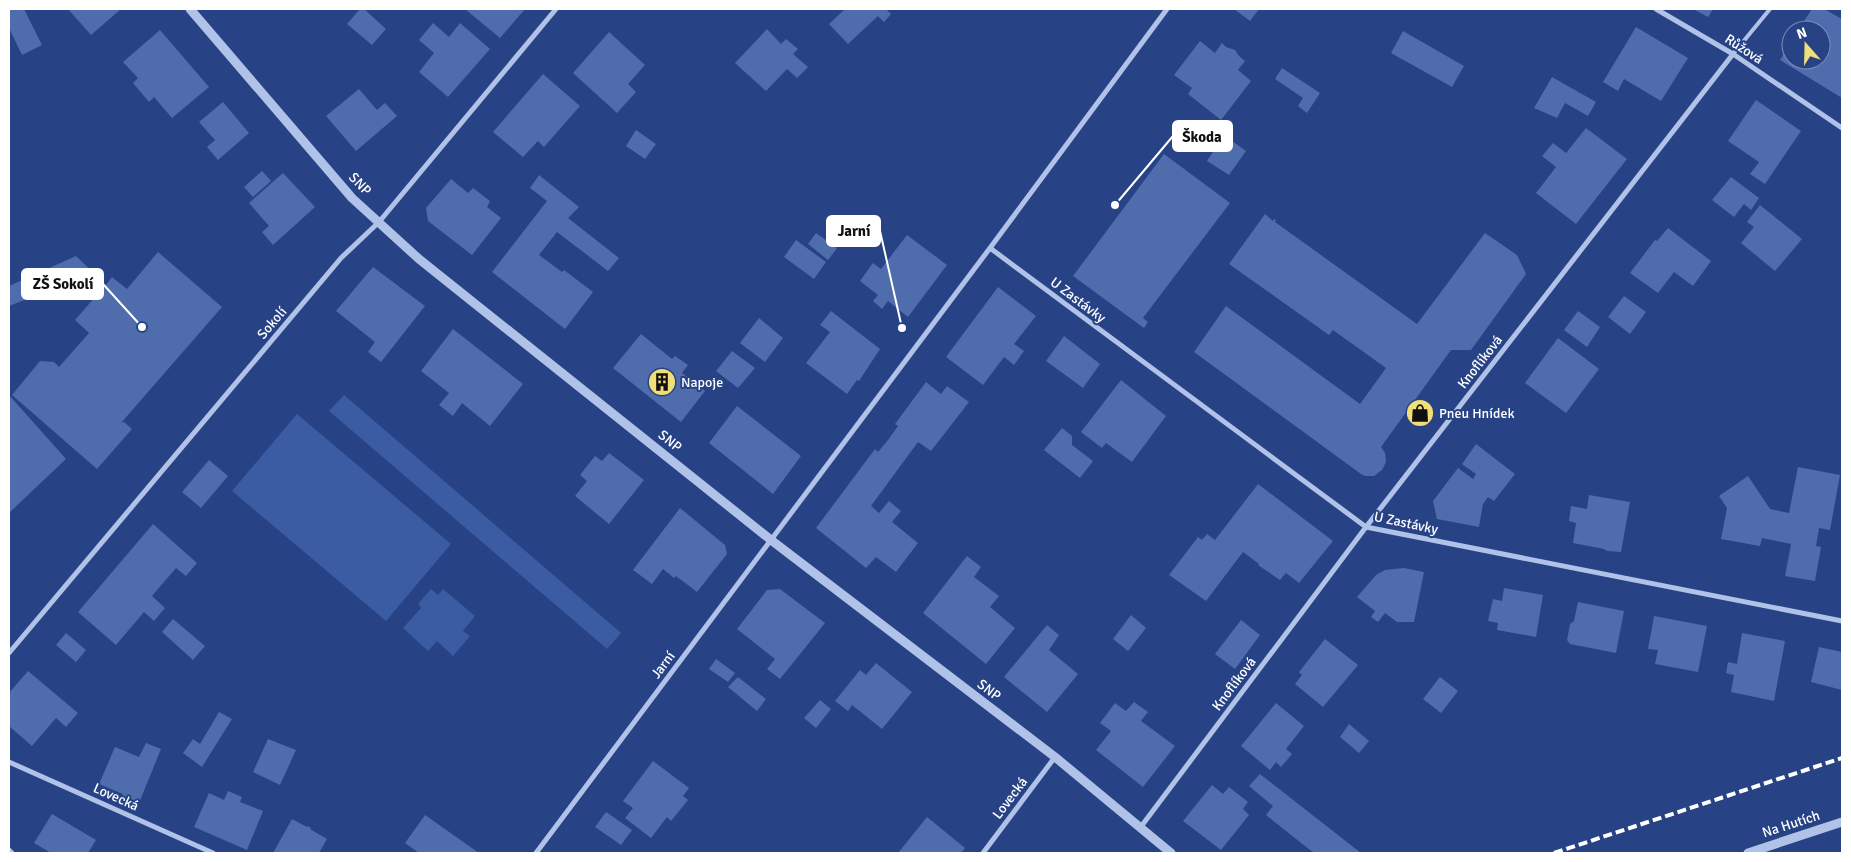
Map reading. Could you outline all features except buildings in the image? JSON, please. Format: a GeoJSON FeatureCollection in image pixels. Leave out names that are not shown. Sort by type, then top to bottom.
{"type":"FeatureCollection","features":[{"type":"Feature","properties":{"kind":"street","name":"SNP"},"geometry":{"type":"LineString","coordinates":[[190,9],[352,198],[419,259],[771,540],[1055,757],[1139,828],[1172,853]]}},
{"type":"Feature","properties":{"kind":"street","name":"Sokolí"},"geometry":{"type":"LineString","coordinates":[[9,653],[341,258],[379,222],[556,9]]}},
{"type":"Feature","properties":{"kind":"street","name":"Jarní"},"geometry":{"type":"LineString","coordinates":[[536,853],[1167,9]]}},
{"type":"Feature","properties":{"kind":"street","name":"Růžová"},"geometry":{"type":"LineString","coordinates":[[1656,9],[1733,54],[1842,128]]}},
{"type":"Feature","properties":{"kind":"street","name":"Knoflíková"},"geometry":{"type":"LineString","coordinates":[[1139,828],[1366,527],[1733,54]]}},
{"type":"Feature","properties":{"kind":"street","name":"U Zastávky"},"geometry":{"type":"LineString","coordinates":[[990,248],[1366,527],[1842,621]]}},
{"type":"Feature","properties":{"kind":"street","name":"Lovecká"},"geometry":{"type":"LineString","coordinates":[[983,853],[1055,757]]}},
{"type":"Feature","properties":{"kind":"street","name":"Lovecká"},"geometry":{"type":"LineString","coordinates":[[9,762],[213,853]]}},
{"type":"Feature","properties":{"kind":"street","name":"Na Hutích"},"geometry":{"type":"LineString","coordinates":[[1748,853],[1842,822]]}},
{"type":"Feature","properties":{"kind":"street"},"geometry":{"type":"LineString","coordinates":[[9,850],[12,853]]}},
{"type":"Feature","properties":{"kind":"lane","name":"Knoflíková"},"geometry":{"type":"LineString","coordinates":[[1733,54],[1770,9]]}},
{"type":"Feature","properties":{"kind":"shaded area"},"geometry":{"type":"Polygon","coordinates":[[[344,395],[621,633],[607,649],[329,411],[344,395]]]}},
{"type":"Feature","properties":{"kind":"shaded area"},"geometry":{"type":"Polygon","coordinates":[[[297,414],[451,544],[386,621],[232,491],[297,414]]]}},
{"type":"Feature","properties":{"kind":"shaded area"},"geometry":{"type":"Polygon","coordinates":[[[431,589],[438,595],[443,589],[475,616],[463,631],[470,636],[453,656],[437,641],[428,651],[403,628],[421,608],[418,604],[431,589]]]}},
{"type":"Feature","properties":{"kind":"railway"},"geometry":{"type":"LineString","coordinates":[[1554,853],[1842,758]]}},
{"type":"Feature","properties":{"kind":"place","name":"Škoda"},"geometry":{"type":"Point","coordinates":[1115,205]}},
{"type":"Feature","properties":{"kind":"place","name":"ZŠ Sokolí"},"geometry":{"type":"Point","coordinates":[142,327]}},
{"type":"Feature","properties":{"kind":"place","name":"Jarní"},"geometry":{"type":"Point","coordinates":[902,328]}},
{"type":"Feature","properties":{"kind":"place","name":"Napoje"},"geometry":{"type":"Point","coordinates":[662,382]}},
{"type":"Feature","properties":{"kind":"place","name":"Pneu Hnídek"},"geometry":{"type":"Point","coordinates":[1420,413]}}]}
